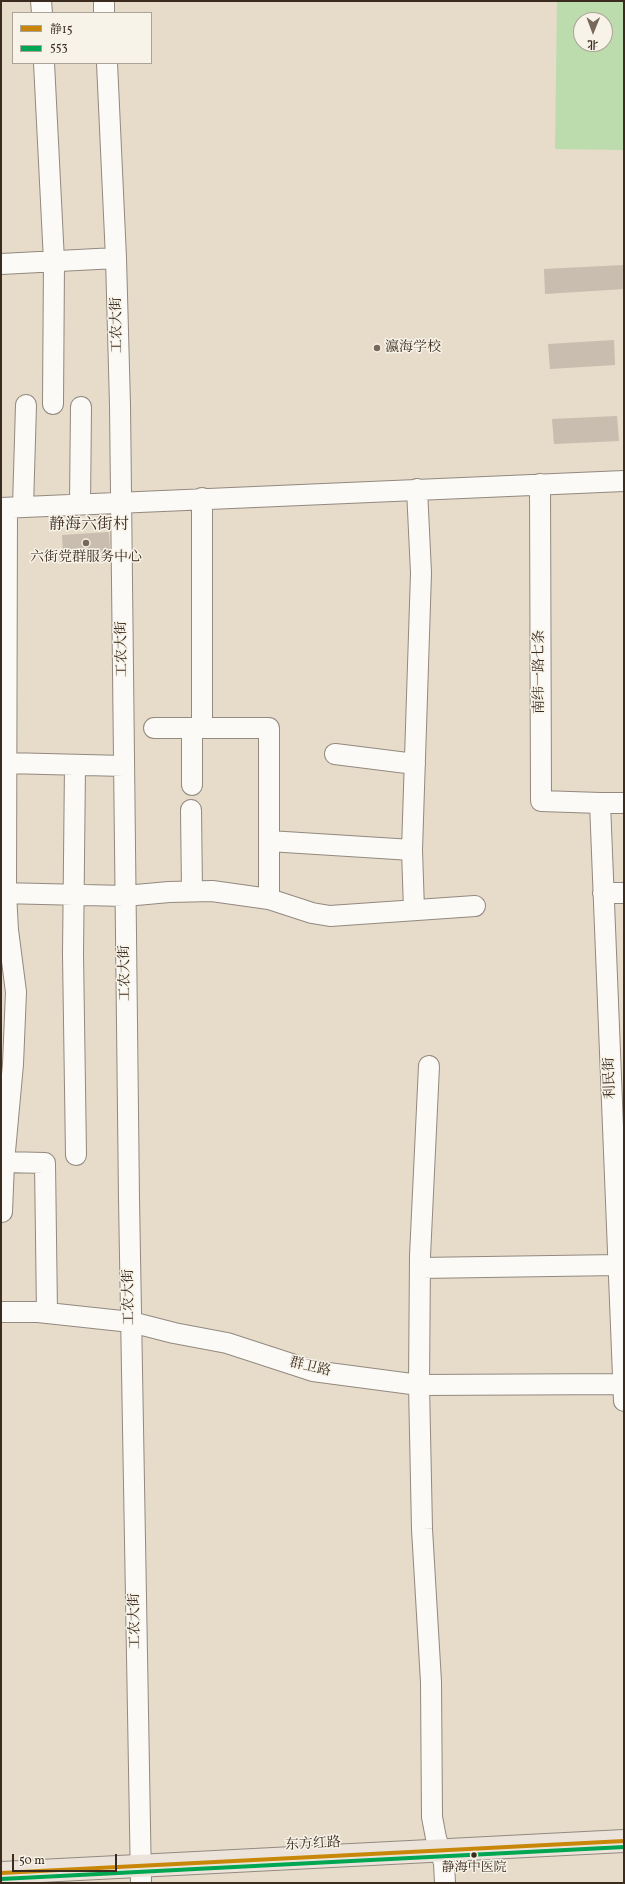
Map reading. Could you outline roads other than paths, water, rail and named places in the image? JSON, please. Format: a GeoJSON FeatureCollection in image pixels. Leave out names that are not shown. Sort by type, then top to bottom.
{"type":"FeatureCollection","features":[{"type":"Feature","properties":{"kind":"main road","name":"东方红路"},"geometry":{"type":"LineString","coordinates":[[1,1859],[141,1868],[624,1829]]}},
{"type":"Feature","properties":{"kind":"main road"},"geometry":{"type":"LineString","coordinates":[[438,1844],[624,1841]]}},
{"type":"Feature","properties":{"kind":"main road"},"geometry":{"type":"LineString","coordinates":[[1,1873],[141,1868]]}},
{"type":"Feature","properties":{"kind":"street"},"geometry":{"type":"LineString","coordinates":[[42,1],[42,12]]}},
{"type":"Feature","properties":{"kind":"street"},"geometry":{"type":"LineString","coordinates":[[104,1],[104,12]]}},
{"type":"Feature","properties":{"kind":"street"},"geometry":{"type":"LineString","coordinates":[[44,64],[54,261],[53,404]]}},
{"type":"Feature","properties":{"kind":"street","name":"工农大街"},"geometry":{"type":"LineString","coordinates":[[107,64],[116,258],[121,502],[131,1322],[141,1868]]}},
{"type":"Feature","properties":{"kind":"street"},"geometry":{"type":"LineString","coordinates":[[1,264],[116,258]]}},
{"type":"Feature","properties":{"kind":"street"},"geometry":{"type":"LineString","coordinates":[[2,1212],[7,1064],[16,992],[3,893],[10,508],[26,405]]}},
{"type":"Feature","properties":{"kind":"street"},"geometry":{"type":"LineString","coordinates":[[80,504],[81,407]]}},
{"type":"Feature","properties":{"kind":"street"},"geometry":{"type":"LineString","coordinates":[[10,508],[202,498],[624,480]]}},
{"type":"Feature","properties":{"kind":"street","name":"南纬一路七条"},"geometry":{"type":"LineString","coordinates":[[540,484],[541,801],[600,803]]}},
{"type":"Feature","properties":{"kind":"street"},"geometry":{"type":"LineString","coordinates":[[414,910],[412,850],[421,573],[417,489]]}},
{"type":"Feature","properties":{"kind":"street"},"geometry":{"type":"LineString","coordinates":[[192,785],[197,728],[202,498]]}},
{"type":"Feature","properties":{"kind":"street"},"geometry":{"type":"LineString","coordinates":[[154,728],[269,728],[269,899]]}},
{"type":"Feature","properties":{"kind":"street"},"geometry":{"type":"LineString","coordinates":[[335,754],[415,764]]}},
{"type":"Feature","properties":{"kind":"street"},"geometry":{"type":"LineString","coordinates":[[6,763],[124,766]]}},
{"type":"Feature","properties":{"kind":"street"},"geometry":{"type":"LineString","coordinates":[[75,765],[73,954],[76,1155]]}},
{"type":"Feature","properties":{"kind":"street"},"geometry":{"type":"LineString","coordinates":[[600,803],[624,802]]}},
{"type":"Feature","properties":{"kind":"street","name":"利民街"},"geometry":{"type":"LineString","coordinates":[[600,803],[624,1390]]}},
{"type":"Feature","properties":{"kind":"street"},"geometry":{"type":"LineString","coordinates":[[192,810],[192,891]]}},
{"type":"Feature","properties":{"kind":"street"},"geometry":{"type":"LineString","coordinates":[[269,841],[412,850]]}},
{"type":"Feature","properties":{"kind":"street"},"geometry":{"type":"LineString","coordinates":[[3,893],[125,896],[192,891],[219,892],[269,899],[312,913],[330,916],[476,906]]}},
{"type":"Feature","properties":{"kind":"street"},"geometry":{"type":"LineString","coordinates":[[603,893],[624,893]]}},
{"type":"Feature","properties":{"kind":"street"},"geometry":{"type":"LineString","coordinates":[[429,1066],[420,1268],[419,1385],[422,1529],[431,1682],[432,1817],[444,1863],[445,1883]]}},
{"type":"Feature","properties":{"kind":"street"},"geometry":{"type":"LineString","coordinates":[[4,1162],[45,1163],[47,1313]]}},
{"type":"Feature","properties":{"kind":"street"},"geometry":{"type":"LineString","coordinates":[[420,1268],[618,1265]]}},
{"type":"Feature","properties":{"kind":"street","name":"群卫路"},"geometry":{"type":"LineString","coordinates":[[1,1312],[47,1313],[131,1322],[174,1333],[226,1343],[312,1371],[419,1385],[624,1390]]}},
{"type":"Feature","properties":{"kind":"place","name":"瀛海学校"},"geometry":{"type":"Point","coordinates":[377,348]}},
{"type":"Feature","properties":{"kind":"place","name":"六街党群服务中心"},"geometry":{"type":"Point","coordinates":[86,543]}},
{"type":"Feature","properties":{"kind":"place","name":"静海中医院"},"geometry":{"type":"Point","coordinates":[474,1855]}},
{"type":"Feature","properties":{"kind":"district","name":"静海六街村"},"geometry":{"type":"Point","coordinates":[89,526]}}]}
